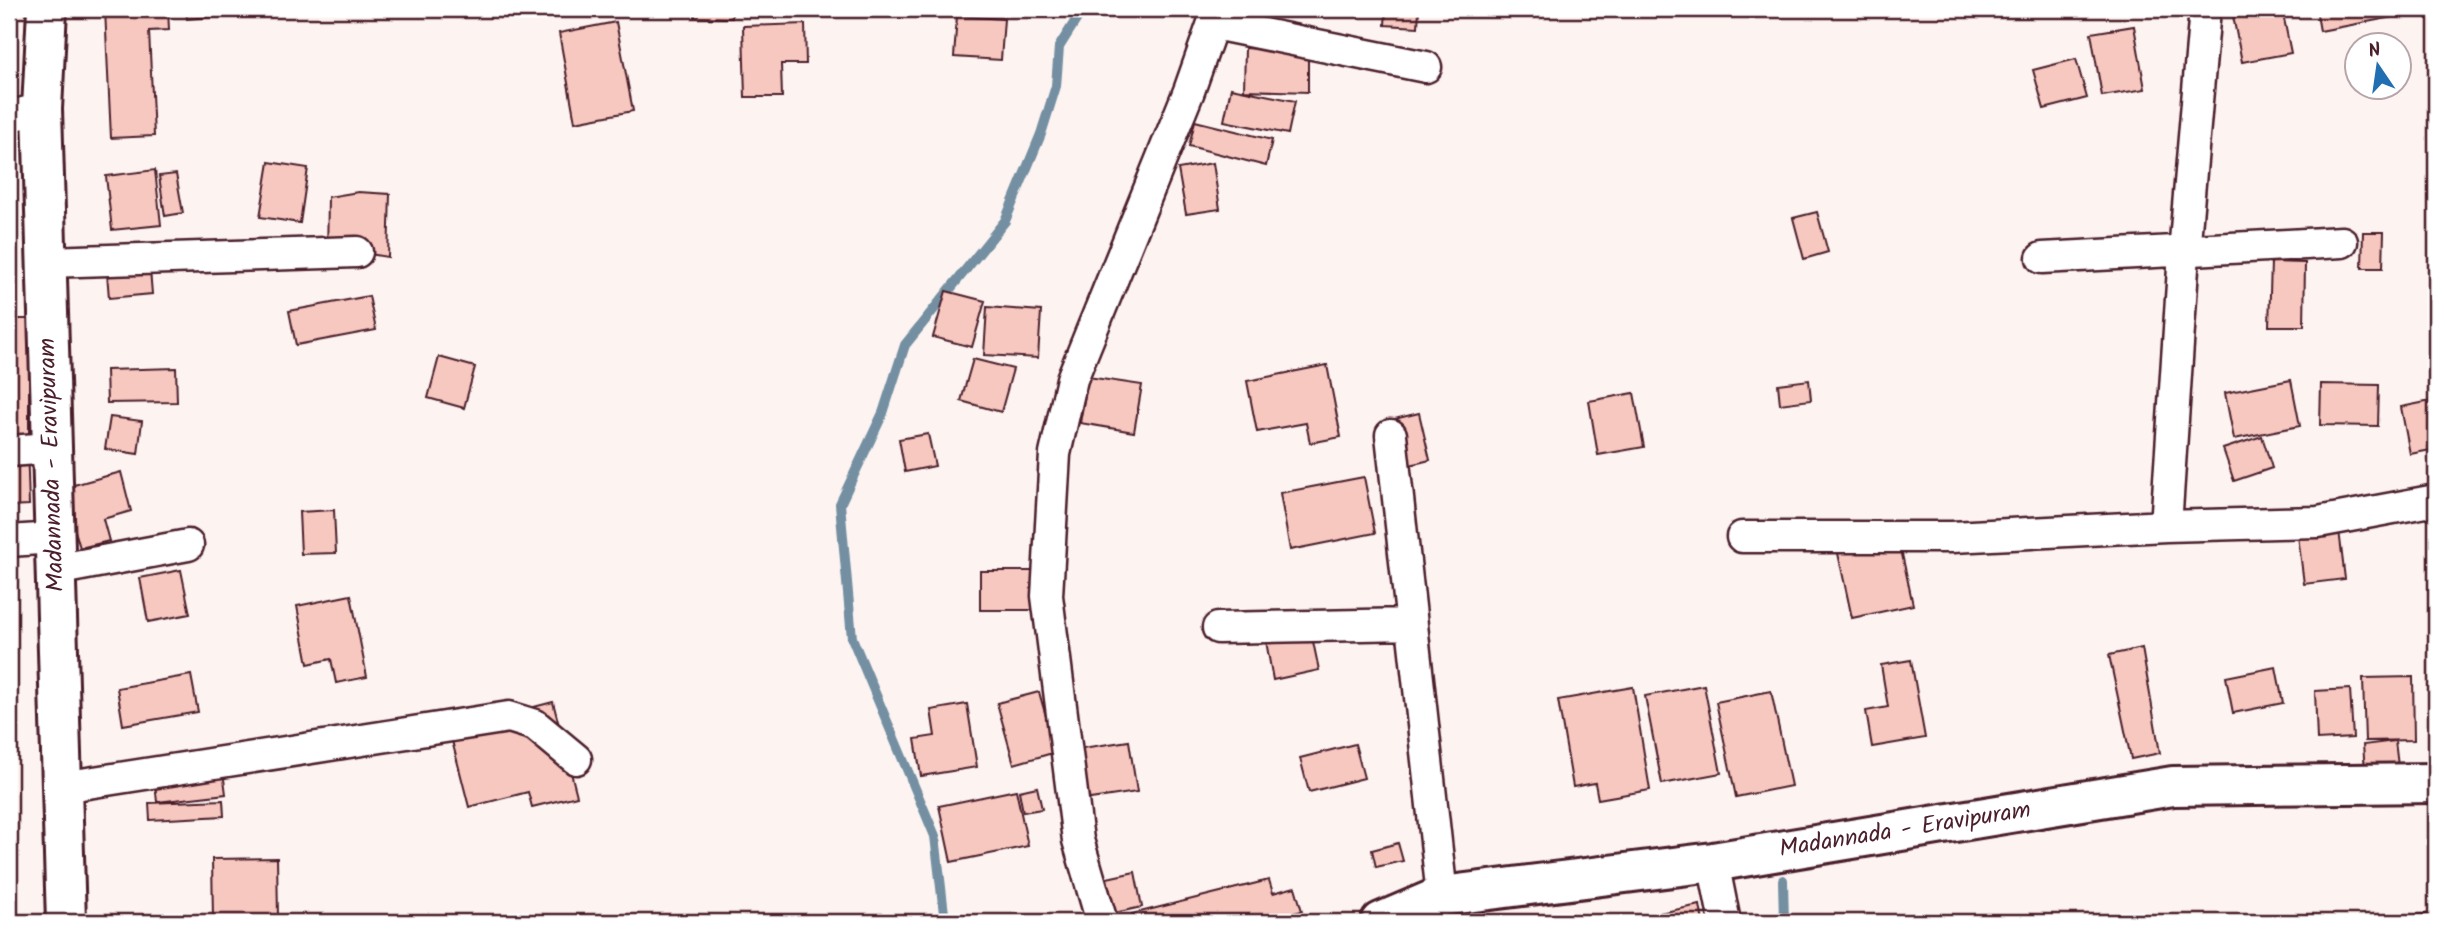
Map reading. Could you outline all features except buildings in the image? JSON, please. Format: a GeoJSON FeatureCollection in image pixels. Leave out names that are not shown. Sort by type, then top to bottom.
{"type":"FeatureCollection","features":[{"type":"Feature","properties":{"kind":"main road","name":"Madannada - Eravipuram"},"geometry":{"type":"LineString","coordinates":[[47,9],[25,112],[47,262],[66,922]]}},
{"type":"Feature","properties":{"kind":"main road","name":"Madannada - Eravipuram"},"geometry":{"type":"LineString","coordinates":[[1381,922],[1442,897],[1713,862],[2173,786],[2436,783]]}},
{"type":"Feature","properties":{"kind":"street"},"geometry":{"type":"LineString","coordinates":[[2166,526],[2184,253],[2205,9]]}},
{"type":"Feature","properties":{"kind":"street"},"geometry":{"type":"LineString","coordinates":[[1102,922],[1078,840],[1047,596],[1055,454],[1072,379],[1094,318],[1189,91],[1216,16],[1426,67]]}},
{"type":"Feature","properties":{"kind":"street"},"geometry":{"type":"LineString","coordinates":[[2042,258],[2184,253],[2342,242]]}},
{"type":"Feature","properties":{"kind":"street"},"geometry":{"type":"LineString","coordinates":[[47,262],[357,252]]}},
{"type":"Feature","properties":{"kind":"street"},"geometry":{"type":"LineString","coordinates":[[1391,435],[1442,897]]}},
{"type":"Feature","properties":{"kind":"street"},"geometry":{"type":"LineString","coordinates":[[9,451],[52,448]]}},
{"type":"Feature","properties":{"kind":"street"},"geometry":{"type":"LineString","coordinates":[[1742,537],[1952,537],[2166,526],[2318,523],[2436,500]]}},
{"type":"Feature","properties":{"kind":"street"},"geometry":{"type":"LineString","coordinates":[[9,541],[55,554],[188,545]]}},
{"type":"Feature","properties":{"kind":"street"},"geometry":{"type":"LineString","coordinates":[[1218,628],[1412,624]]}},
{"type":"Feature","properties":{"kind":"street"},"geometry":{"type":"LineString","coordinates":[[62,786],[509,717],[535,725],[576,759]]}},
{"type":"Feature","properties":{"kind":"street"},"geometry":{"type":"LineString","coordinates":[[1713,862],[1725,922]]}},
{"type":"Feature","properties":{"kind":"waterway"},"geometry":{"type":"LineString","coordinates":[[945,922],[935,836],[852,638],[840,504],[883,413],[905,345],[1005,221],[1041,134],[1056,86],[1059,47],[1083,9]]}},
{"type":"Feature","properties":{"kind":"waterway"},"geometry":{"type":"LineString","coordinates":[[1783,880],[1784,922]]}}]}
